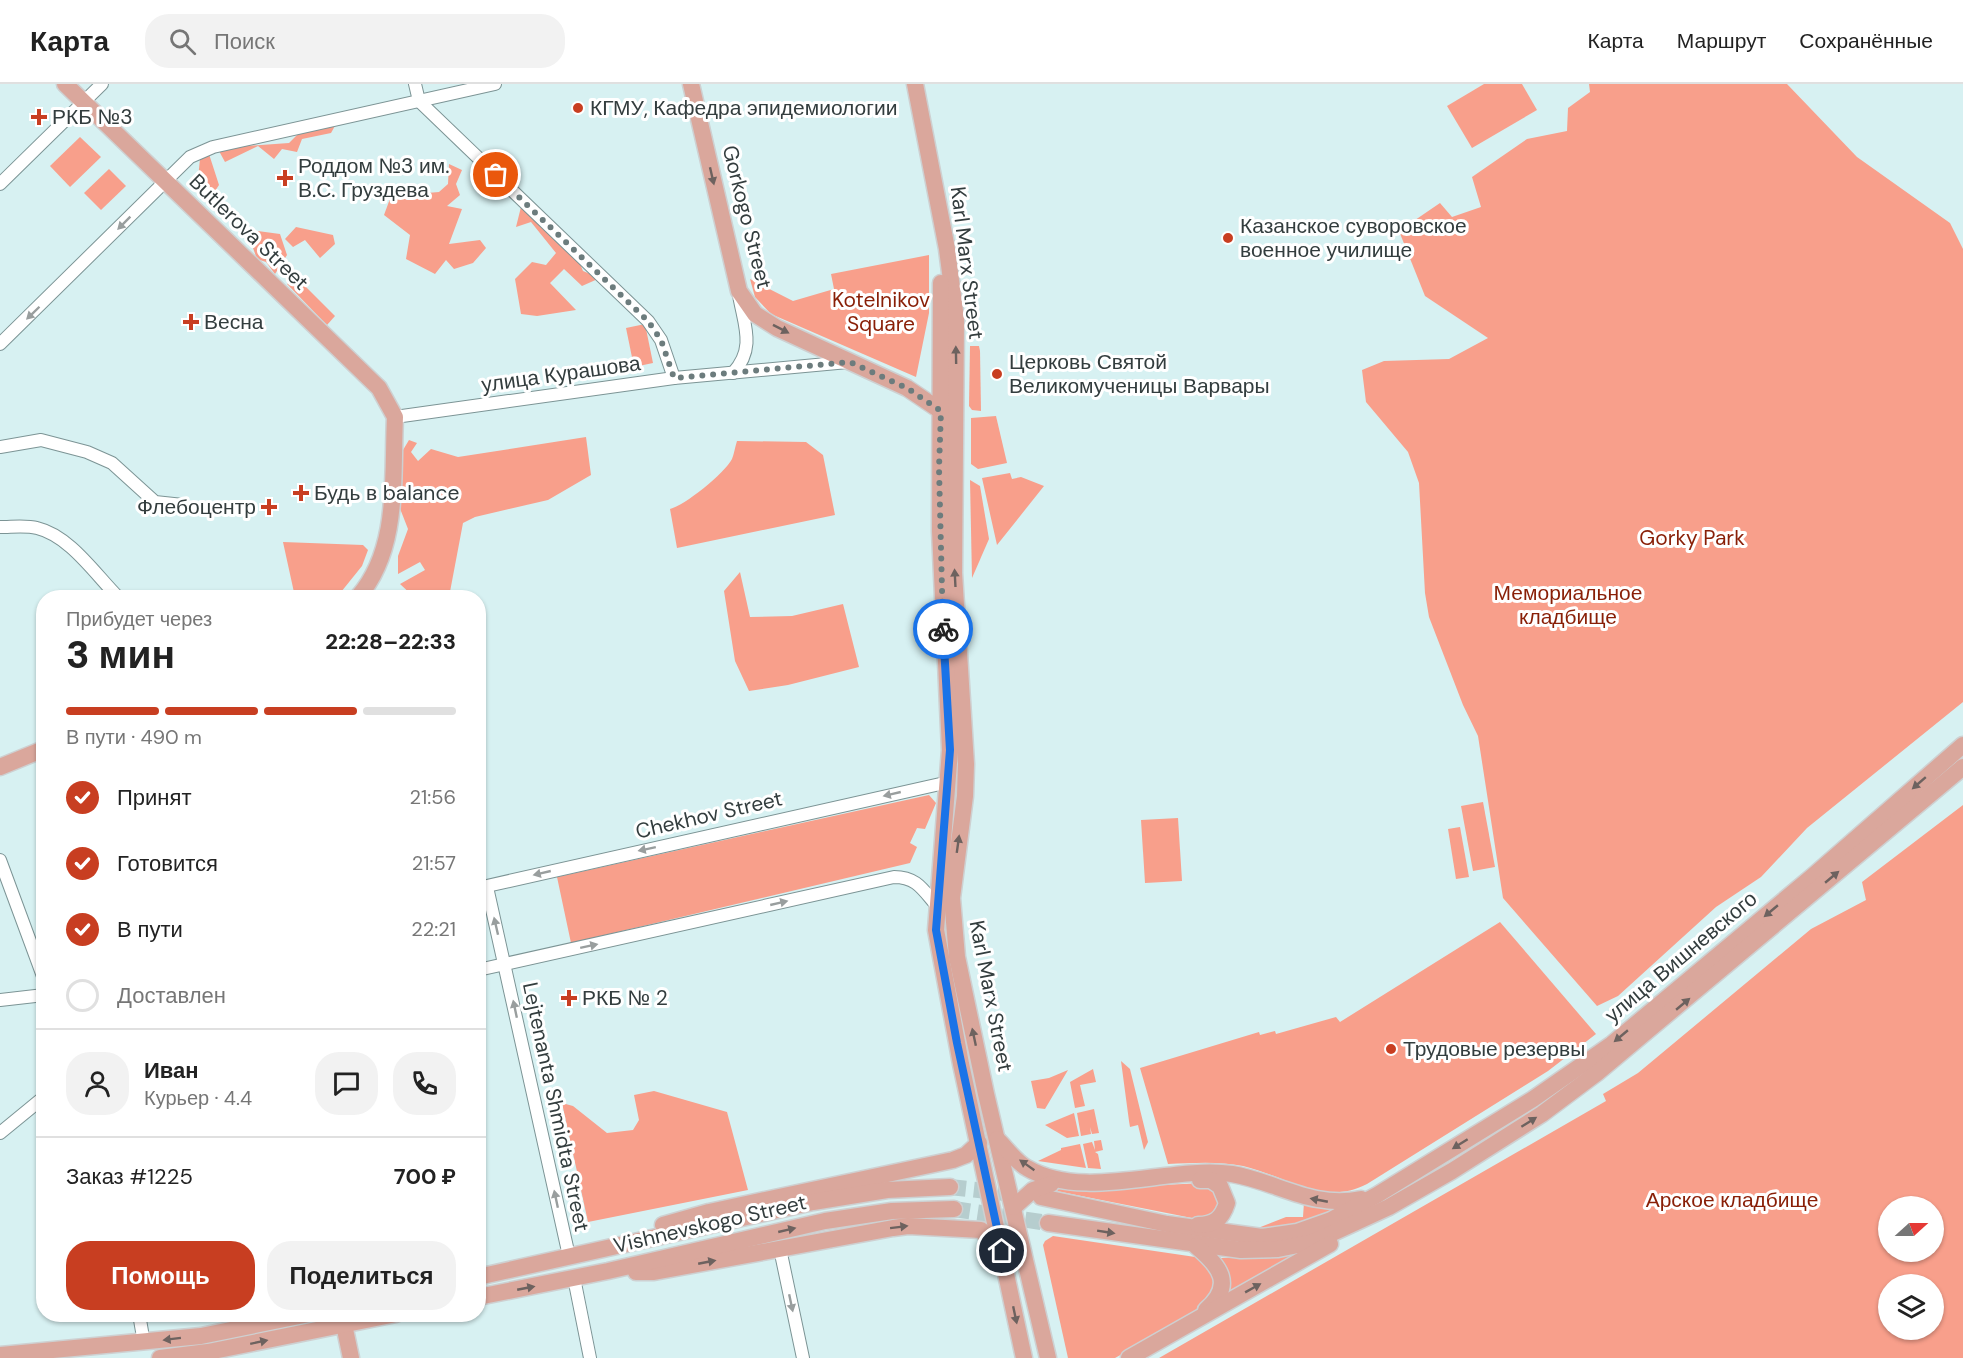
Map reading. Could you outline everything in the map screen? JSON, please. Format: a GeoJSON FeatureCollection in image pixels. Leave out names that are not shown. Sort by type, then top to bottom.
{"type":"FeatureCollection","features":[{"type":"Feature","properties":{"kind":"main road","name":"Butlerova Street"},"geometry":{"type":"LineString","coordinates":[[65,84],[379,388],[395,417]]}},
{"type":"Feature","properties":{"kind":"main road","name":"Gorkogo Street"},"geometry":{"type":"LineString","coordinates":[[691,84],[738,291],[748,306],[762,319],[907,388],[948,412]]}},
{"type":"Feature","properties":{"kind":"main road","name":"Karl Marx Street"},"geometry":{"type":"LineString","coordinates":[[905,84],[938,251],[942,298],[954,573],[966,765],[965,796],[954,875],[953,922],[957,957],[986,1094],[1039,1316]]}},
{"type":"Feature","properties":{"kind":"main road","name":"Karl Marx Street"},"geometry":{"type":"LineString","coordinates":[[915,84],[949,261],[956,320],[948,412],[941,598],[949,716],[949,782],[937,906],[940,957],[1006,1272]]}},
{"type":"Feature","properties":{"kind":"main road"},"geometry":{"type":"LineString","coordinates":[[363,590],[379,567],[386,549],[395,417]]}},
{"type":"Feature","properties":{"kind":"main road","name":"улица Вишневского"},"geometry":{"type":"LineString","coordinates":[[1377,1195],[1533,1099],[1612,1044],[1813,876],[1963,745]]}},
{"type":"Feature","properties":{"kind":"main road"},"geometry":{"type":"LineString","coordinates":[[0,767],[36,752]]}},
{"type":"Feature","properties":{"kind":"main road","name":"улица Вишневского"},"geometry":{"type":"LineString","coordinates":[[1389,1207],[1532,1120],[1597,1073],[1652,1030],[1963,767]]}},
{"type":"Feature","properties":{"kind":"main road"},"geometry":{"type":"LineString","coordinates":[[997,1138],[1026,1167],[1064,1179],[1100,1182],[1216,1173],[1251,1178],[1323,1202],[1348,1202],[1377,1195]]}},
{"type":"Feature","properties":{"kind":"main road"},"geometry":{"type":"LineString","coordinates":[[618,1245],[654,1228],[709,1212],[952,1160],[966,1155],[979,1143]]}},
{"type":"Feature","properties":{"kind":"main road"},"geometry":{"type":"LineString","coordinates":[[1014,1207],[1033,1190],[1047,1184],[1099,1187],[1207,1179],[1216,1182],[1224,1190],[1227,1203],[1225,1211],[1214,1223],[1167,1224]]}},
{"type":"Feature","properties":{"kind":"main road","name":"Vishnevskogo Street"},"geometry":{"type":"LineString","coordinates":[[486,1275],[851,1194],[924,1186],[950,1187]]}},
{"type":"Feature","properties":{"kind":"main road"},"geometry":{"type":"LineString","coordinates":[[1041,1197],[1167,1224],[1230,1234],[1281,1235],[1331,1220],[1377,1195]]}},
{"type":"Feature","properties":{"kind":"main road"},"geometry":{"type":"LineString","coordinates":[[1048,1223],[1196,1246],[1259,1251],[1294,1246],[1334,1235],[1389,1207]]}},
{"type":"Feature","properties":{"kind":"main road"},"geometry":{"type":"LineString","coordinates":[[1129,1358],[1282,1272],[1389,1207]]}},
{"type":"Feature","properties":{"kind":"main road","name":"Vishnevskogo Street"},"geometry":{"type":"LineString","coordinates":[[486,1295],[608,1272],[837,1219],[892,1211],[954,1209]]}},
{"type":"Feature","properties":{"kind":"main road"},"geometry":{"type":"LineString","coordinates":[[608,1272],[654,1272],[908,1226],[981,1230],[993,1243],[1006,1272],[1024,1358]]}},
{"type":"Feature","properties":{"kind":"main road"},"geometry":{"type":"LineString","coordinates":[[1123,1358],[1201,1314],[1215,1303],[1221,1288],[1220,1274],[1213,1260],[1196,1246]]}},
{"type":"Feature","properties":{"kind":"main road"},"geometry":{"type":"LineString","coordinates":[[1039,1316],[1048,1358]]}},
{"type":"Feature","properties":{"kind":"main road"},"geometry":{"type":"LineString","coordinates":[[1039,1316],[1061,1358]]}},
{"type":"Feature","properties":{"kind":"main road"},"geometry":{"type":"LineString","coordinates":[[0,1355],[144,1343],[201,1336],[270,1322]]}},
{"type":"Feature","properties":{"kind":"main road"},"geometry":{"type":"LineString","coordinates":[[160,1358],[208,1352],[331,1322]]}},
{"type":"Feature","properties":{"kind":"main road"},"geometry":{"type":"LineString","coordinates":[[344,1322],[351,1358]]}},
{"type":"Feature","properties":{"kind":"street"},"geometry":{"type":"LineString","coordinates":[[0,184],[102,84]]}},
{"type":"Feature","properties":{"kind":"street"},"geometry":{"type":"LineString","coordinates":[[415,84],[419,101],[648,321],[661,340],[674,378]]}},
{"type":"Feature","properties":{"kind":"street"},"geometry":{"type":"LineString","coordinates":[[0,344],[190,157],[213,147],[495,84]]}},
{"type":"Feature","properties":{"kind":"street"},"geometry":{"type":"LineString","coordinates":[[733,373],[742,363],[748,346],[738,291]]}},
{"type":"Feature","properties":{"kind":"street","name":"улица Курашова"},"geometry":{"type":"LineString","coordinates":[[395,417],[674,378],[850,362]]}},
{"type":"Feature","properties":{"kind":"street"},"geometry":{"type":"LineString","coordinates":[[0,447],[41,440],[87,452],[112,464],[155,502],[183,505]]}},
{"type":"Feature","properties":{"kind":"street"},"geometry":{"type":"LineString","coordinates":[[0,527],[36,527],[50,533],[68,545],[111,590]]}},
{"type":"Feature","properties":{"kind":"street","name":"Chekhov Street"},"geometry":{"type":"LineString","coordinates":[[486,886],[949,782]]}},
{"type":"Feature","properties":{"kind":"street"},"geometry":{"type":"LineString","coordinates":[[0,860],[36,957]]}},
{"type":"Feature","properties":{"kind":"street"},"geometry":{"type":"LineString","coordinates":[[486,969],[894,877],[907,877],[916,881],[937,906]]}},
{"type":"Feature","properties":{"kind":"street","name":"Lejtenanta Shmidta Street"},"geometry":{"type":"LineString","coordinates":[[486,898],[505,965],[569,1257]]}},
{"type":"Feature","properties":{"kind":"street"},"geometry":{"type":"LineString","coordinates":[[0,1000],[36,996]]}},
{"type":"Feature","properties":{"kind":"street"},"geometry":{"type":"LineString","coordinates":[[0,1133],[36,1104]]}},
{"type":"Feature","properties":{"kind":"street"},"geometry":{"type":"LineString","coordinates":[[780,1249],[803,1358]]}},
{"type":"Feature","properties":{"kind":"street"},"geometry":{"type":"LineString","coordinates":[[574,1278],[590,1358]]}},
{"type":"Feature","properties":{"kind":"street"},"geometry":{"type":"LineString","coordinates":[[140,1322],[144,1343]]}},
{"type":"Feature","properties":{"kind":"green space"},"geometry":{"type":"Polygon","coordinates":[[[1484,84],[1522,84],[1537,110],[1472,148],[1447,106],[1484,84]]]}},
{"type":"Feature","properties":{"kind":"green space","name":"Gorky Park"},"geometry":{"type":"Polygon","coordinates":[[[1589,84],[1787,84],[1857,157],[1950,223],[1963,249],[1963,702],[1807,828],[1761,877],[1716,907],[1618,996],[1597,1006],[1503,898],[1478,736],[1463,705],[1429,617],[1425,593],[1419,483],[1408,452],[1366,402],[1362,370],[1384,361],[1449,359],[1488,338],[1425,296],[1399,231],[1440,203],[1452,217],[1481,207],[1472,177],[1527,139],[1567,131],[1568,108],[1590,92],[1589,84]]]}},
{"type":"Feature","properties":{"kind":"green space"},"geometry":{"type":"Polygon","coordinates":[[[336,124],[331,133],[302,139],[297,152],[282,149],[274,159],[258,146],[225,162],[219,151],[233,147],[289,143],[301,131],[336,124]]]}},
{"type":"Feature","properties":{"kind":"green space"},"geometry":{"type":"Polygon","coordinates":[[[80,137],[101,157],[70,187],[50,166],[80,137]]]}},
{"type":"Feature","properties":{"kind":"green space"},"geometry":{"type":"Polygon","coordinates":[[[209,154],[219,185],[213,194],[225,209],[222,218],[197,188],[200,159],[209,154]]]}},
{"type":"Feature","properties":{"kind":"green space"},"geometry":{"type":"Polygon","coordinates":[[[449,164],[462,170],[456,184],[460,195],[447,206],[462,209],[449,244],[480,240],[486,248],[473,263],[454,269],[446,260],[435,274],[406,259],[410,235],[384,215],[391,196],[439,192],[448,184],[449,164]]]}},
{"type":"Feature","properties":{"kind":"green space"},"geometry":{"type":"Polygon","coordinates":[[[109,169],[126,186],[101,210],[84,193],[109,169]]]}},
{"type":"Feature","properties":{"kind":"green space"},"geometry":{"type":"Polygon","coordinates":[[[522,203],[575,251],[583,271],[600,278],[582,286],[564,269],[550,283],[576,310],[537,316],[521,314],[515,279],[532,262],[546,265],[556,253],[531,222],[516,227],[522,203]]]}},
{"type":"Feature","properties":{"kind":"green space"},"geometry":{"type":"Polygon","coordinates":[[[296,227],[333,235],[335,244],[320,258],[305,240],[293,247],[285,239],[296,227]]]}},
{"type":"Feature","properties":{"kind":"green space"},"geometry":{"type":"Polygon","coordinates":[[[250,230],[280,234],[287,255],[275,274],[266,262],[257,259],[249,237],[250,230]]]}},
{"type":"Feature","properties":{"kind":"green space","name":"Kotelnikov Square"},"geometry":{"type":"Polygon","coordinates":[[[929,255],[929,313],[916,377],[771,314],[755,297],[750,279],[793,301],[834,289],[831,274],[929,255]]]}},
{"type":"Feature","properties":{"kind":"green space"},"geometry":{"type":"Polygon","coordinates":[[[296,277],[335,316],[327,325],[287,284],[296,277]]]}},
{"type":"Feature","properties":{"kind":"green space"},"geometry":{"type":"Polygon","coordinates":[[[645,324],[653,363],[634,367],[626,328],[645,324]]]}},
{"type":"Feature","properties":{"kind":"green space"},"geometry":{"type":"Polygon","coordinates":[[[970,346],[979,346],[980,351],[981,411],[972,410],[969,406],[970,346]]]}},
{"type":"Feature","properties":{"kind":"green space"},"geometry":{"type":"Polygon","coordinates":[[[996,416],[1007,463],[978,469],[971,464],[971,418],[996,416]]]}},
{"type":"Feature","properties":{"kind":"green space"},"geometry":{"type":"Polygon","coordinates":[[[586,437],[591,475],[548,500],[475,517],[463,523],[450,590],[406,590],[400,584],[425,570],[420,562],[398,574],[398,556],[408,529],[392,488],[402,479],[403,450],[409,440],[417,443],[411,452],[418,461],[431,449],[458,457],[586,437]]]}},
{"type":"Feature","properties":{"kind":"green space"},"geometry":{"type":"Polygon","coordinates":[[[737,441],[806,442],[823,455],[835,515],[677,548],[670,509],[694,496],[728,465],[737,441]]]}},
{"type":"Feature","properties":{"kind":"green space"},"geometry":{"type":"Polygon","coordinates":[[[1010,473],[1012,479],[1021,477],[1044,486],[997,545],[982,478],[1010,473]]]}},
{"type":"Feature","properties":{"kind":"green space"},"geometry":{"type":"Polygon","coordinates":[[[970,480],[980,486],[989,539],[972,578],[970,480]]]}},
{"type":"Feature","properties":{"kind":"green space"},"geometry":{"type":"Polygon","coordinates":[[[283,542],[363,545],[368,550],[362,566],[343,590],[293,590],[283,542]]]}},
{"type":"Feature","properties":{"kind":"green space"},"geometry":{"type":"Polygon","coordinates":[[[740,572],[750,617],[792,616],[843,604],[859,667],[788,685],[749,691],[735,661],[724,591],[740,572]]]}},
{"type":"Feature","properties":{"kind":"green space"},"geometry":{"type":"Polygon","coordinates":[[[929,795],[936,803],[925,829],[917,828],[910,843],[917,847],[910,863],[571,943],[557,877],[929,795]]]}},
{"type":"Feature","properties":{"kind":"green space"},"geometry":{"type":"Polygon","coordinates":[[[1483,802],[1495,867],[1473,871],[1461,806],[1483,802]]]}},
{"type":"Feature","properties":{"kind":"green space","name":"Арское кладбище"},"geometry":{"type":"Polygon","coordinates":[[[1963,805],[1963,1358],[1159,1358],[1606,1101],[1603,1094],[1638,1073],[1811,929],[1866,900],[1862,882],[1963,805]]]}},
{"type":"Feature","properties":{"kind":"green space"},"geometry":{"type":"Polygon","coordinates":[[[1178,818],[1182,881],[1145,883],[1141,820],[1178,818]]]}},
{"type":"Feature","properties":{"kind":"green space"},"geometry":{"type":"Polygon","coordinates":[[[1460,827],[1469,877],[1456,879],[1448,829],[1460,827]]]}},
{"type":"Feature","properties":{"kind":"green space","name":"Трудовые резервы"},"geometry":{"type":"Polygon","coordinates":[[[1500,922],[1596,1034],[1548,1071],[1367,1184],[1351,1190],[1320,1191],[1234,1164],[1168,1164],[1140,1068],[1259,1032],[1260,1035],[1275,1031],[1276,1034],[1336,1017],[1340,1022],[1500,922]]]}},
{"type":"Feature","properties":{"kind":"green space"},"geometry":{"type":"Polygon","coordinates":[[[1121,1061],[1130,1069],[1148,1142],[1144,1150],[1138,1125],[1130,1127],[1121,1061]]]}},
{"type":"Feature","properties":{"kind":"green space"},"geometry":{"type":"Polygon","coordinates":[[[1093,1069],[1096,1082],[1080,1085],[1085,1106],[1075,1108],[1070,1082],[1093,1069]]]}},
{"type":"Feature","properties":{"kind":"green space"},"geometry":{"type":"Polygon","coordinates":[[[1068,1070],[1045,1109],[1037,1108],[1031,1081],[1049,1078],[1068,1070]]]}},
{"type":"Feature","properties":{"kind":"green space"},"geometry":{"type":"Polygon","coordinates":[[[654,1091],[727,1112],[748,1190],[588,1222],[562,1103],[573,1106],[607,1133],[633,1130],[639,1120],[634,1095],[654,1091]]]}},
{"type":"Feature","properties":{"kind":"green space"},"geometry":{"type":"Polygon","coordinates":[[[1094,1109],[1099,1133],[1092,1134],[1090,1127],[1091,1134],[1081,1136],[1077,1113],[1094,1109]]]}},
{"type":"Feature","properties":{"kind":"green space"},"geometry":{"type":"Polygon","coordinates":[[[1074,1113],[1079,1136],[1067,1138],[1045,1125],[1074,1113]]]}},
{"type":"Feature","properties":{"kind":"green space"},"geometry":{"type":"Polygon","coordinates":[[[1101,1140],[1103,1150],[1095,1152],[1098,1154],[1101,1169],[1088,1168],[1083,1144],[1092,1142],[1095,1150],[1094,1141],[1101,1140]]]}},
{"type":"Feature","properties":{"kind":"green space"},"geometry":{"type":"Polygon","coordinates":[[[1080,1144],[1086,1168],[1038,1161],[1061,1148],[1080,1144]]]}},
{"type":"Feature","properties":{"kind":"green space"},"geometry":{"type":"Polygon","coordinates":[[[1204,1183],[1223,1199],[1207,1221],[1041,1188],[1078,1189],[1204,1183]]]}},
{"type":"Feature","properties":{"kind":"green space"},"geometry":{"type":"Polygon","coordinates":[[[1304,1202],[1342,1206],[1293,1226],[1253,1230],[1286,1217],[1303,1217],[1304,1202]]]}},
{"type":"Feature","properties":{"kind":"green space"},"geometry":{"type":"Polygon","coordinates":[[[1053,1236],[1202,1258],[1217,1273],[1208,1306],[1115,1358],[1068,1358],[1043,1245],[1053,1236]]]}},
{"type":"Feature","properties":{"kind":"green space"},"geometry":{"type":"Polygon","coordinates":[[[1308,1248],[1217,1304],[1217,1258],[1269,1257],[1308,1248]]]}},
{"type":"Feature","properties":{"kind":"tunnel"},"geometry":{"type":"LineString","coordinates":[[950,1187],[1023,1195]]}},
{"type":"Feature","properties":{"kind":"tunnel"},"geometry":{"type":"LineString","coordinates":[[954,1209],[1048,1223]]}},
{"type":"Feature","properties":{"kind":"way so far"},"geometry":{"type":"LineString","coordinates":[[496,175],[648,321],[661,340],[674,378],[850,362],[907,388],[941,411],[939,468],[943,629]]}},
{"type":"Feature","properties":{"kind":"place","name":"КГМУ, Кафедра эпидемиологии"},"geometry":{"type":"Point","coordinates":[578,108]}},
{"type":"Feature","properties":{"kind":"place","name":"РКБ №3"},"geometry":{"type":"Point","coordinates":[39,117]}},
{"type":"Feature","properties":{"kind":"place","name":"Роддом №3 им. В.С. Груздева"},"geometry":{"type":"Point","coordinates":[285,178]}},
{"type":"Feature","properties":{"kind":"place","name":"Казанское суворовское военное училище"},"geometry":{"type":"Point","coordinates":[1228,238]}},
{"type":"Feature","properties":{"kind":"place","name":"Весна"},"geometry":{"type":"Point","coordinates":[191,322]}},
{"type":"Feature","properties":{"kind":"place","name":"Церковь Святой Великомученицы Варвары"},"geometry":{"type":"Point","coordinates":[997,374]}},
{"type":"Feature","properties":{"kind":"place","name":"Будь в balance"},"geometry":{"type":"Point","coordinates":[301,493]}},
{"type":"Feature","properties":{"kind":"place","name":"Флебоцентр"},"geometry":{"type":"Point","coordinates":[269,507]}},
{"type":"Feature","properties":{"kind":"place","name":"РКБ № 2"},"geometry":{"type":"Point","coordinates":[569,998]}},
{"type":"Feature","properties":{"kind":"place","name":"Трудовые резервы"},"geometry":{"type":"Point","coordinates":[1391,1049]}},
{"type":"Feature","properties":{"kind":"route"},"geometry":{"type":"LineString","coordinates":[[943,629],[950,750],[949,782],[939,865],[936,930],[957,1043],[1002,1251]]}},
{"type":"Feature","properties":{"kind":"park label","name":"Мемориальное кладбище"},"geometry":{"type":"Point","coordinates":[1568,605]}}]}
